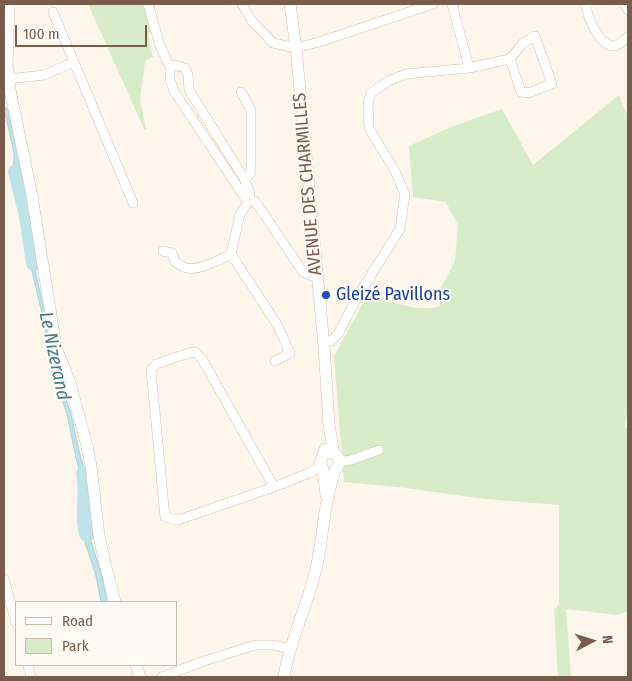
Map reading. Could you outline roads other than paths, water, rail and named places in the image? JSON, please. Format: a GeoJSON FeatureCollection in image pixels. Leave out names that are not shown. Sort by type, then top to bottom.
{"type":"FeatureCollection","features":[{"type":"Feature","properties":{"kind":"street"},"geometry":{"type":"LineString","coordinates":[[9,4],[8,79],[32,196],[56,347],[70,383],[87,446],[99,536],[115,601]]}},
{"type":"Feature","properties":{"kind":"street"},"geometry":{"type":"LineString","coordinates":[[148,4],[160,46],[170,67],[170,80],[174,91],[249,199],[303,272],[316,278]]}},
{"type":"Feature","properties":{"kind":"street"},"geometry":{"type":"LineString","coordinates":[[242,4],[252,21],[274,43],[296,48],[433,4]]}},
{"type":"Feature","properties":{"kind":"street","name":"AVENUE DES CHARMILLES"},"geometry":{"type":"LineString","coordinates":[[284,677],[320,552],[327,504],[329,463],[329,425],[323,342],[296,48],[290,4]]}},
{"type":"Feature","properties":{"kind":"street"},"geometry":{"type":"LineString","coordinates":[[452,4],[469,68]]}},
{"type":"Feature","properties":{"kind":"street"},"geometry":{"type":"LineString","coordinates":[[585,4],[600,39],[608,45],[617,46],[628,38]]}},
{"type":"Feature","properties":{"kind":"street"},"geometry":{"type":"LineString","coordinates":[[54,12],[133,203]]}},
{"type":"Feature","properties":{"kind":"street"},"geometry":{"type":"LineString","coordinates":[[323,342],[331,341],[338,334],[358,296],[400,228],[405,194],[395,172],[369,128],[368,102],[371,93],[388,81],[406,74],[469,68],[510,59],[523,43],[535,36],[552,84],[528,93],[520,92],[510,59]]}},
{"type":"Feature","properties":{"kind":"street"},"geometry":{"type":"LineString","coordinates":[[8,79],[44,75],[74,62]]}},
{"type":"Feature","properties":{"kind":"street"},"geometry":{"type":"LineString","coordinates":[[170,67],[174,65],[185,68],[188,75],[189,90],[245,180],[249,199],[240,214],[231,254],[278,326],[292,352],[276,361]]}},
{"type":"Feature","properties":{"kind":"street"},"geometry":{"type":"LineString","coordinates":[[241,92],[251,110],[252,172],[245,180]]}},
{"type":"Feature","properties":{"kind":"street"},"geometry":{"type":"LineString","coordinates":[[163,251],[172,253],[175,262],[187,268],[219,261],[231,254]]}},
{"type":"Feature","properties":{"kind":"street"},"geometry":{"type":"LineString","coordinates":[[274,487],[202,359],[195,352],[190,352],[156,364],[151,370],[164,517],[178,520],[274,487],[329,463],[351,460],[379,450]]}},
{"type":"Feature","properties":{"kind":"street"},"geometry":{"type":"LineString","coordinates":[[4,579],[15,620]]}},
{"type":"Feature","properties":{"kind":"street"},"geometry":{"type":"LineString","coordinates":[[162,677],[255,645],[273,645],[291,649]]}},
{"type":"Feature","properties":{"kind":"water"},"geometry":{"type":"Polygon","coordinates":[[[4,106],[8,110],[19,156],[18,174],[26,193],[34,238],[34,262],[50,335],[53,362],[71,414],[80,455],[88,480],[91,510],[87,523],[88,531],[102,577],[107,601],[101,601],[96,576],[85,542],[82,525],[87,507],[85,489],[76,458],[67,414],[49,362],[44,322],[29,255],[31,241],[27,218],[21,192],[13,176],[14,153],[4,106]]]}},
{"type":"Feature","properties":{"kind":"waterway","name":"Le Nizerand"},"geometry":{"type":"LineString","coordinates":[[16,172],[27,216],[34,263]]}},
{"type":"Feature","properties":{"kind":"waterway","name":"Le Nizerand"},"geometry":{"type":"LineString","coordinates":[[84,474],[86,489],[85,526],[87,534]]}},
{"type":"Feature","properties":{"kind":"place","name":"Gleizé Pavillons"},"geometry":{"type":"Point","coordinates":[326,295]}}]}
